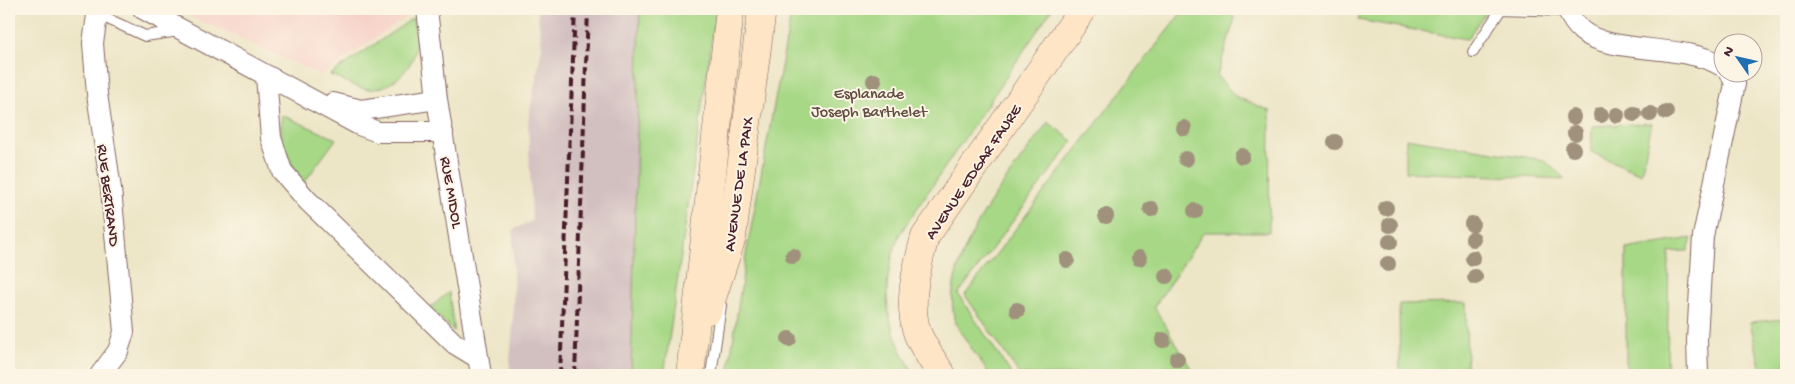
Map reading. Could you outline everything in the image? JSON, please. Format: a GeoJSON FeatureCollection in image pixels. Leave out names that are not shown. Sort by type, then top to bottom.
{"type":"FeatureCollection","features":[{"type":"Feature","properties":{"kind":"main road","name":"AVENUE DE LA PAIX"},"geometry":{"type":"LineString","coordinates":[[692,365],[730,9]]}},
{"type":"Feature","properties":{"kind":"main road","name":"AVENUE DE LA PAIX"},"geometry":{"type":"LineString","coordinates":[[692,365],[730,246],[762,9]]}},
{"type":"Feature","properties":{"kind":"main road","name":"AVENUE EDGAR FAURE"},"geometry":{"type":"LineString","coordinates":[[942,375],[917,332],[913,307],[915,271],[925,237],[1083,9]]}},
{"type":"Feature","properties":{"kind":"street"},"geometry":{"type":"LineString","coordinates":[[143,9],[186,30],[266,76],[359,125],[378,132],[443,132]]}},
{"type":"Feature","properties":{"kind":"street","name":"RUE MIDOL"},"geometry":{"type":"LineString","coordinates":[[427,9],[437,99],[479,367]]}},
{"type":"Feature","properties":{"kind":"street"},"geometry":{"type":"LineString","coordinates":[[1567,10],[1582,30],[1598,40],[1712,60]]}},
{"type":"Feature","properties":{"kind":"street","name":"RUE BERTRAND"},"geometry":{"type":"LineString","coordinates":[[98,11],[93,43],[96,94],[111,189],[124,332],[118,351],[100,375]]}},
{"type":"Feature","properties":{"kind":"street"},"geometry":{"type":"LineString","coordinates":[[266,76],[271,138],[282,171],[308,200],[479,367]]}},
{"type":"Feature","properties":{"kind":"street"},"geometry":{"type":"LineString","coordinates":[[1698,375],[1697,340],[1703,236],[1734,82]]}},
{"type":"Feature","properties":{"kind":"street"},"geometry":{"type":"LineString","coordinates":[[307,97],[361,110],[437,99]]}},
{"type":"Feature","properties":{"kind":"lane"},"geometry":{"type":"LineString","coordinates":[[1473,52],[1500,9],[1567,10]]}},
{"type":"Feature","properties":{"kind":"lane"},"geometry":{"type":"LineString","coordinates":[[98,11],[145,36],[186,30]]}},
{"type":"Feature","properties":{"kind":"lane"},"geometry":{"type":"LineString","coordinates":[[711,375],[730,246]]}},
{"type":"Feature","properties":{"kind":"shaded area"},"geometry":{"type":"Polygon","coordinates":[[[174,9],[413,9],[413,12],[321,75],[174,9]]]}},
{"type":"Feature","properties":{"kind":"shaded area"},"geometry":{"type":"Polygon","coordinates":[[[537,9],[640,9],[631,375],[509,375],[513,323],[513,230],[532,221],[528,122],[542,47],[537,9]]]}},
{"type":"Feature","properties":{"kind":"green space"},"geometry":{"type":"Polygon","coordinates":[[[640,9],[716,9],[664,375],[631,375],[640,9]]]}},
{"type":"Feature","properties":{"kind":"green space","name":"Esplanade Joseph Barthelet"},"geometry":{"type":"Polygon","coordinates":[[[792,9],[1052,9],[899,235],[889,273],[888,307],[897,340],[915,375],[728,375],[745,260],[792,9]]]}},
{"type":"Feature","properties":{"kind":"green space"},"geometry":{"type":"Polygon","coordinates":[[[1184,9],[1223,9],[1235,18],[1217,76],[1235,96],[1270,111],[1269,232],[1204,232],[1154,307],[1195,375],[1020,375],[965,295],[1184,9]]]}},
{"type":"Feature","properties":{"kind":"green space"},"geometry":{"type":"Polygon","coordinates":[[[1363,9],[1488,9],[1467,39],[1358,20],[1363,9]]]}},
{"type":"Feature","properties":{"kind":"green space"},"geometry":{"type":"Polygon","coordinates":[[[413,18],[416,42],[415,54],[406,70],[392,82],[383,87],[366,89],[330,75],[413,18]]]}},
{"type":"Feature","properties":{"kind":"green space"},"geometry":{"type":"Polygon","coordinates":[[[282,115],[336,139],[303,184],[283,142],[281,133],[282,115]]]}},
{"type":"Feature","properties":{"kind":"green space"},"geometry":{"type":"Polygon","coordinates":[[[1048,122],[1073,141],[958,294],[1012,375],[990,375],[964,337],[954,317],[953,292],[958,266],[983,214],[1048,122]]]}},
{"type":"Feature","properties":{"kind":"green space"},"geometry":{"type":"Polygon","coordinates":[[[1652,123],[1641,174],[1591,152],[1592,126],[1652,123]]]}},
{"type":"Feature","properties":{"kind":"green space"},"geometry":{"type":"Polygon","coordinates":[[[1406,138],[1544,160],[1565,179],[1406,172],[1406,138]]]}},
{"type":"Feature","properties":{"kind":"green space"},"geometry":{"type":"Polygon","coordinates":[[[1692,238],[1688,251],[1669,252],[1667,375],[1626,375],[1626,249],[1692,238]]]}},
{"type":"Feature","properties":{"kind":"green space"},"geometry":{"type":"Polygon","coordinates":[[[449,292],[454,331],[430,308],[449,292]]]}},
{"type":"Feature","properties":{"kind":"green space"},"geometry":{"type":"Polygon","coordinates":[[[1466,303],[1467,375],[1400,375],[1399,304],[1466,303]]]}},
{"type":"Feature","properties":{"kind":"green space"},"geometry":{"type":"Polygon","coordinates":[[[1786,319],[1786,375],[1762,375],[1750,322],[1786,319]]]}},
{"type":"Feature","properties":{"kind":"railway"},"geometry":{"type":"LineString","coordinates":[[560,375],[575,9]]}},
{"type":"Feature","properties":{"kind":"railway"},"geometry":{"type":"LineString","coordinates":[[575,375],[588,9]]}}]}
